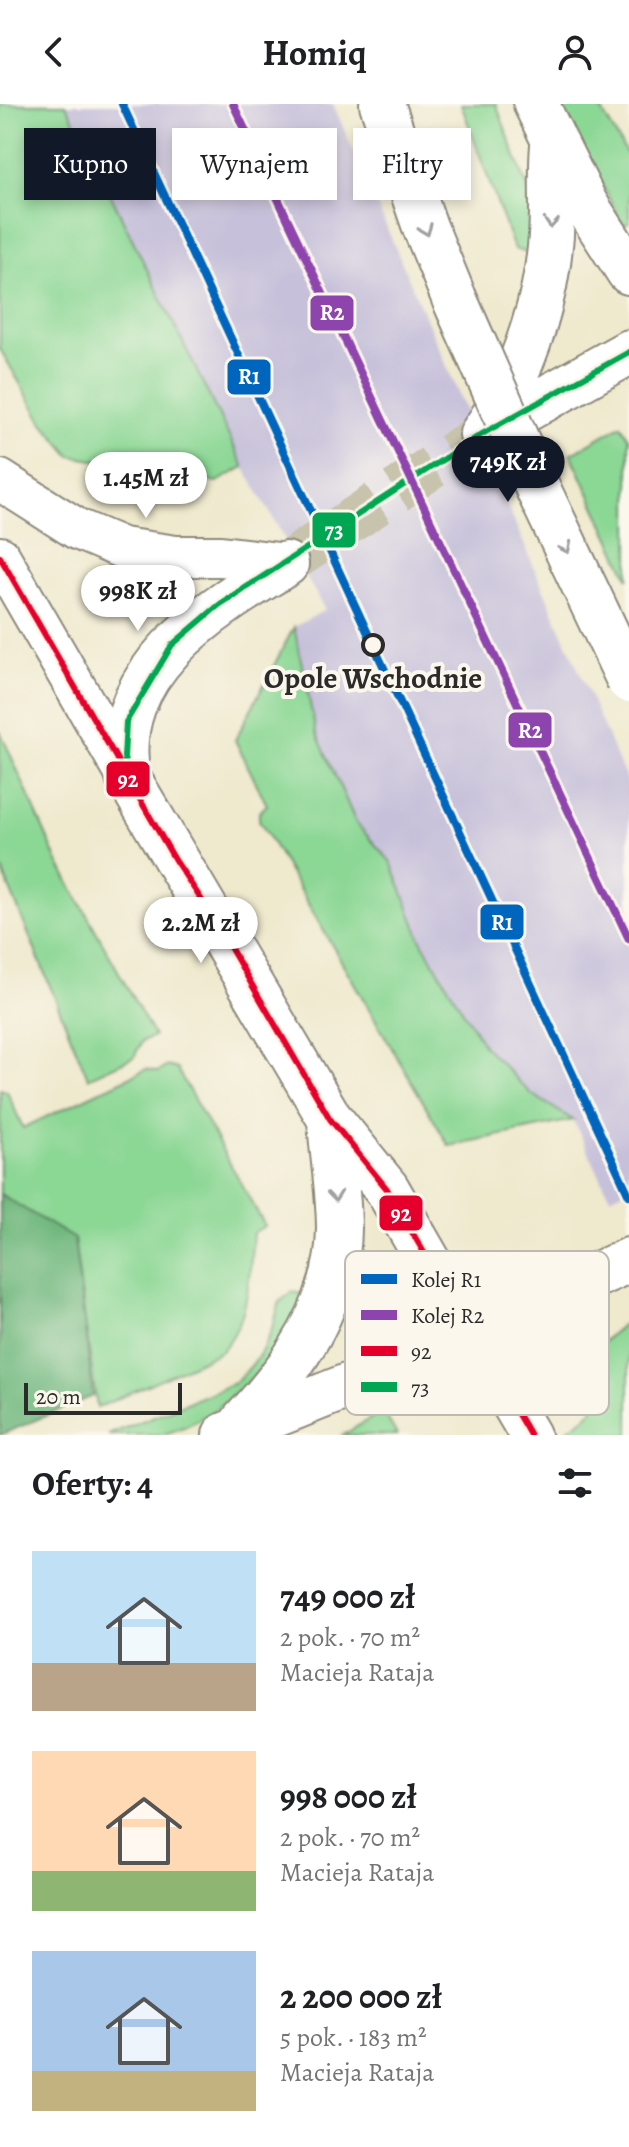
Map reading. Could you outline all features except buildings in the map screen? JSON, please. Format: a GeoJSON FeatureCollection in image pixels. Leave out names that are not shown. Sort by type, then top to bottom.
{"type":"FeatureCollection","features":[{"type":"Feature","properties":{"kind":"main road"},"geometry":{"type":"LineString","coordinates":[[382,104],[425,227],[454,298],[629,680]]}},
{"type":"Feature","properties":{"kind":"main road"},"geometry":{"type":"LineString","coordinates":[[536,104],[553,145],[593,218],[629,272]]}},
{"type":"Feature","properties":{"kind":"main road"},"geometry":{"type":"LineString","coordinates":[[553,145],[552,214],[541,304],[525,349],[482,434],[629,352]]}},
{"type":"Feature","properties":{"kind":"main road"},"geometry":{"type":"LineString","coordinates":[[286,564],[219,605],[172,645],[159,661],[126,722],[124,757],[128,778],[330,1119],[387,1189],[423,1251]]}},
{"type":"Feature","properties":{"kind":"main road"},"geometry":{"type":"LineString","coordinates":[[231,1432],[296,1361],[332,1277],[339,1230],[330,1119]]}},
{"type":"Feature","properties":{"kind":"main road"},"geometry":{"type":"LineString","coordinates":[[609,1269],[629,1260]]}},
{"type":"Feature","properties":{"kind":"main road"},"geometry":{"type":"LineString","coordinates":[[231,1432],[345,1385]]}},
{"type":"Feature","properties":{"kind":"street"},"geometry":{"type":"LineString","coordinates":[[0,480],[77,529],[122,548],[176,556],[221,556],[286,564]]}},
{"type":"Feature","properties":{"kind":"street"},"geometry":{"type":"LineString","coordinates":[[0,557],[128,778]]}},
{"type":"Feature","properties":{"kind":"street"},"geometry":{"type":"LineString","coordinates":[[518,1415],[530,1435]]}},
{"type":"Feature","properties":{"kind":"shaded area"},"geometry":{"type":"Polygon","coordinates":[[[66,104],[333,104],[353,150],[353,200],[375,200],[629,786],[629,1188],[610,1197],[573,1120],[530,1093],[484,1046],[423,944],[391,862],[356,823],[316,732],[294,627],[325,610],[244,467],[113,200],[156,200],[156,128],[78,128],[66,104]]]}},
{"type":"Feature","properties":{"kind":"green space"},"geometry":{"type":"Polygon","coordinates":[[[0,104],[66,104],[78,128],[24,128],[24,200],[113,200],[244,467],[217,482],[71,456],[43,423],[0,349],[0,104]]]}},
{"type":"Feature","properties":{"kind":"green space"},"geometry":{"type":"Polygon","coordinates":[[[461,104],[496,104],[531,196],[533,255],[514,249],[461,104]]]}},
{"type":"Feature","properties":{"kind":"green space"},"geometry":{"type":"Polygon","coordinates":[[[560,104],[598,104],[629,158],[629,222],[623,225],[560,104]]]}},
{"type":"Feature","properties":{"kind":"green space"},"geometry":{"type":"Polygon","coordinates":[[[621,425],[629,438],[629,579],[571,454],[621,425]]]}},
{"type":"Feature","properties":{"kind":"green space"},"geometry":{"type":"Polygon","coordinates":[[[294,627],[316,732],[356,823],[391,862],[423,944],[484,1046],[530,1093],[573,1120],[449,1146],[259,820],[259,812],[267,805],[235,740],[294,627]]]}},
{"type":"Feature","properties":{"kind":"green space"},"geometry":{"type":"Polygon","coordinates":[[[0,731],[58,862],[154,1036],[142,1041],[134,1057],[88,1078],[0,865],[0,731]]]}},
{"type":"Feature","properties":{"kind":"green space"},"geometry":{"type":"Polygon","coordinates":[[[167,1066],[177,1069],[265,1226],[253,1233],[243,1312],[230,1340],[220,1352],[97,1408],[74,1239],[0,1194],[0,1089],[7,1091],[23,1128],[146,1069],[158,1072],[167,1066]]]}},
{"type":"Feature","properties":{"kind":"green space"},"geometry":{"type":"Polygon","coordinates":[[[0,1194],[74,1239],[93,1396],[0,1435],[0,1194]]]}},
{"type":"Feature","properties":{"kind":"green space"},"geometry":{"type":"Polygon","coordinates":[[[293,1292],[308,1295],[298,1317],[268,1360],[230,1398],[187,1425],[164,1434],[108,1435],[232,1384],[258,1357],[269,1337],[280,1301],[293,1292]]]}},
{"type":"Feature","properties":{"kind":"green space"},"geometry":{"type":"Polygon","coordinates":[[[629,1322],[629,1435],[563,1435],[587,1415],[609,1415],[609,1336],[629,1322]]]}},
{"type":"Feature","properties":{"kind":"green space"},"geometry":{"type":"Polygon","coordinates":[[[376,1415],[385,1415],[397,1435],[343,1435],[376,1415]]]}},
{"type":"Feature","properties":{"kind":"tunnel"},"geometry":{"type":"LineString","coordinates":[[286,564],[482,434]]}},
{"type":"Feature","properties":{"kind":"rail line","name":"R1"},"geometry":{"type":"LineString","coordinates":[[122,104],[629,1195]]}},
{"type":"Feature","properties":{"kind":"rail line","name":"R2"},"geometry":{"type":"LineString","coordinates":[[233,104],[629,939]]}},
{"type":"Feature","properties":{"kind":"transit line","name":"73"},"geometry":{"type":"LineString","coordinates":[[128,778],[124,757],[126,722],[172,645],[219,605],[482,434],[629,352]]}},
{"type":"Feature","properties":{"kind":"transit line","name":"92"},"geometry":{"type":"LineString","coordinates":[[0,557],[175,860],[209,911],[330,1119],[387,1189],[423,1251]]}},
{"type":"Feature","properties":{"kind":"transit line","name":"92"},"geometry":{"type":"LineString","coordinates":[[518,1415],[530,1435]]}},
{"type":"Feature","properties":{"kind":"place","name":"Opole Wschodnie"},"geometry":{"type":"Point","coordinates":[373,645]}}]}
